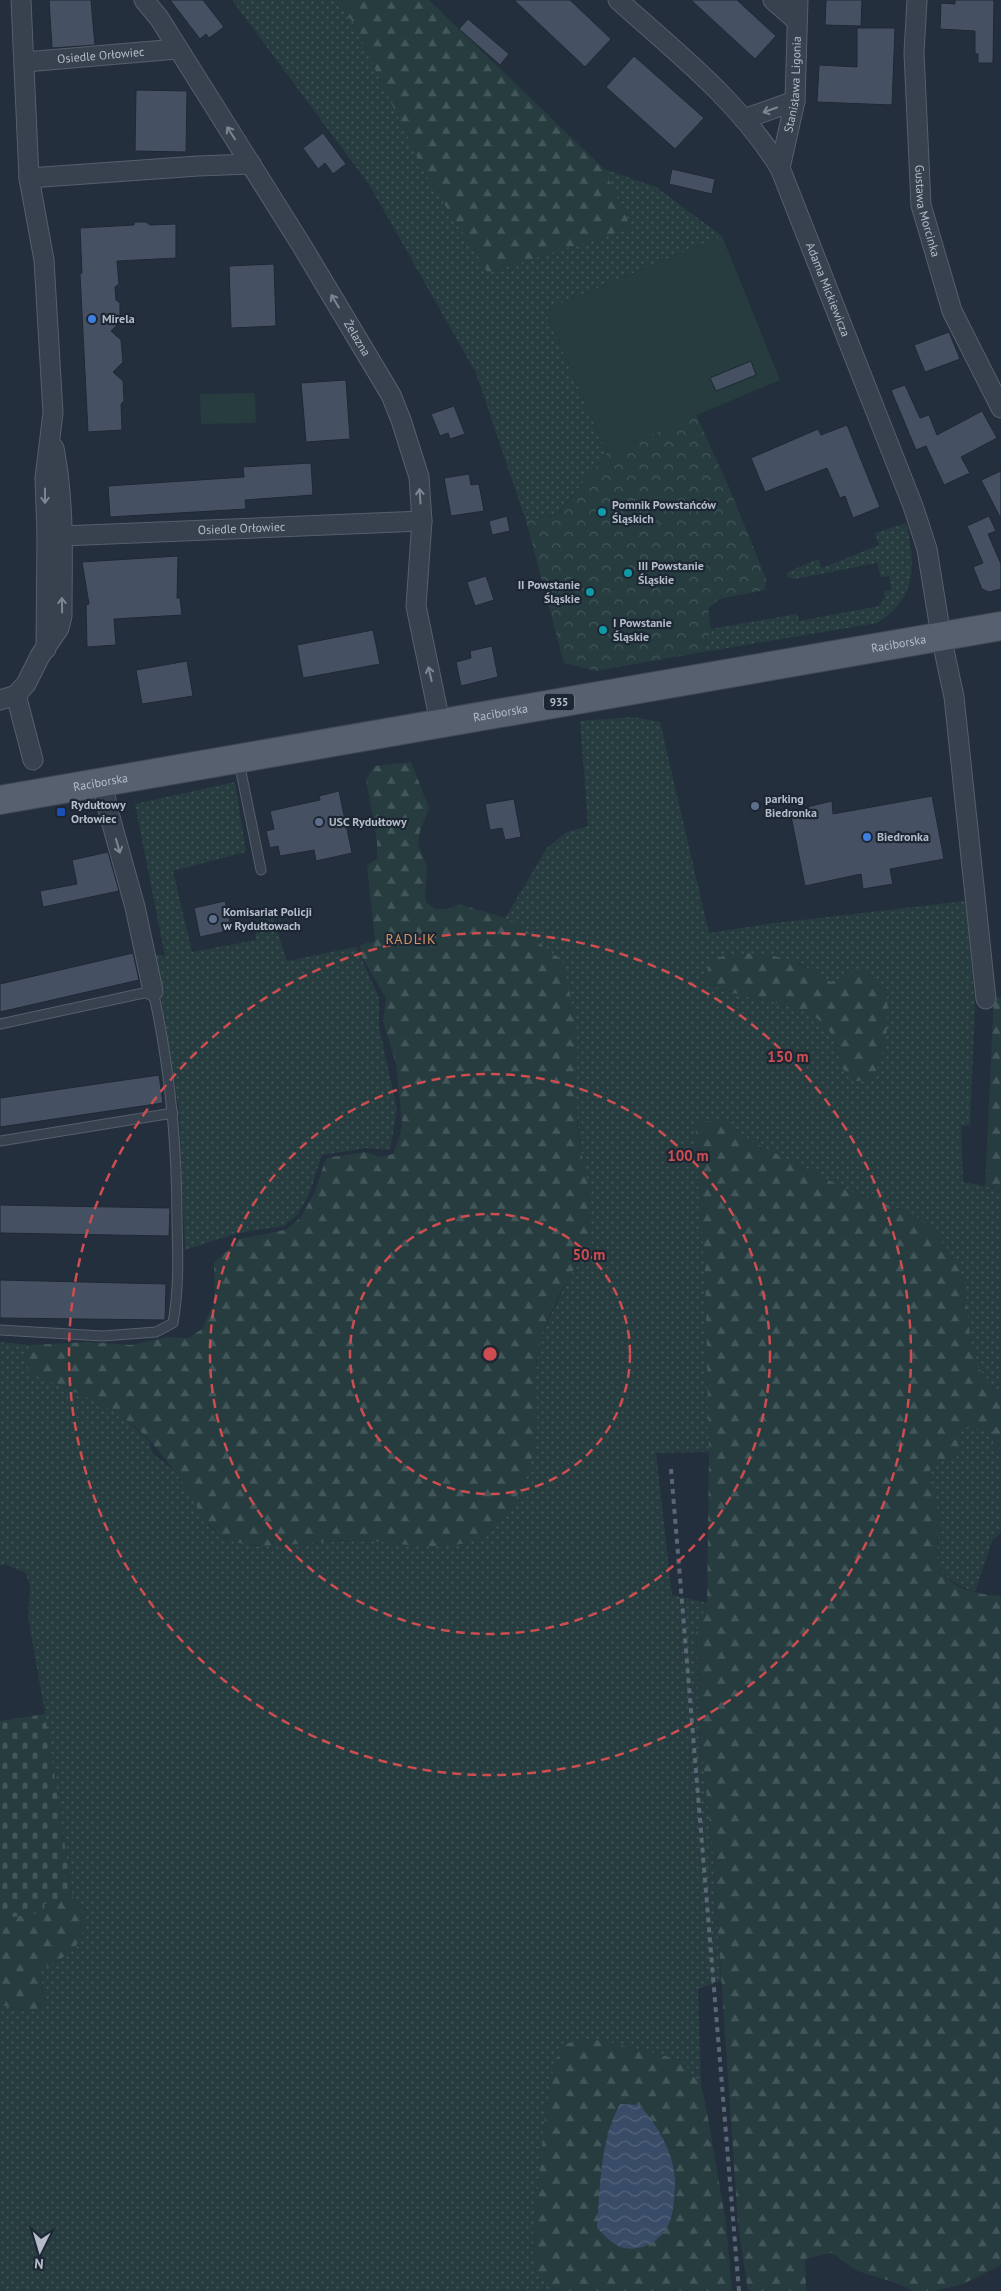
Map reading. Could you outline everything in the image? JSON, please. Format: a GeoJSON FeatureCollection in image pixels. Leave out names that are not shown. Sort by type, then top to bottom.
{"type":"FeatureCollection","features":[{"type":"Feature","properties":{"kind":"main road","name":"Raciborska"},"geometry":{"type":"LineString","coordinates":[[0,800],[238,757],[1001,626]]}},
{"type":"Feature","properties":{"kind":"street"},"geometry":{"type":"LineString","coordinates":[[21,0],[30,178],[44,260],[53,413],[50,430],[60,479],[54,535],[62,616],[59,628],[26,684],[8,697],[33,760]]}},
{"type":"Feature","properties":{"kind":"street","name":"Żelazna"},"geometry":{"type":"LineString","coordinates":[[144,0],[160,18],[177,49],[251,164],[391,395],[415,462],[420,485],[422,521],[416,606],[421,639],[440,722]]}},
{"type":"Feature","properties":{"kind":"street","name":"Adama Mickiewicza"},"geometry":{"type":"LineString","coordinates":[[618,0],[723,95],[765,144],[780,168],[913,506],[927,549],[941,636],[954,697],[986,998]]}},
{"type":"Feature","properties":{"kind":"street"},"geometry":{"type":"LineString","coordinates":[[773,0],[797,21]]}},
{"type":"Feature","properties":{"kind":"street","name":"Stanisława Ligonia"},"geometry":{"type":"LineString","coordinates":[[780,168],[795,101],[798,0]]}},
{"type":"Feature","properties":{"kind":"street","name":"Gustawa Morcinka"},"geometry":{"type":"LineString","coordinates":[[917,0],[914,54],[921,205],[952,311],[1001,408]]}},
{"type":"Feature","properties":{"kind":"street","name":"Osiedle Orłowiec"},"geometry":{"type":"LineString","coordinates":[[25,62],[177,49]]}},
{"type":"Feature","properties":{"kind":"street"},"geometry":{"type":"LineString","coordinates":[[744,118],[795,101]]}},
{"type":"Feature","properties":{"kind":"street"},"geometry":{"type":"LineString","coordinates":[[30,178],[251,164]]}},
{"type":"Feature","properties":{"kind":"street","name":"Osiedle Orłowiec"},"geometry":{"type":"LineString","coordinates":[[54,535],[422,521]]}},
{"type":"Feature","properties":{"kind":"street"},"geometry":{"type":"LineString","coordinates":[[103,782],[107,806],[135,907],[153,991]]}},
{"type":"Feature","properties":{"kind":"lane"},"geometry":{"type":"LineString","coordinates":[[238,757],[261,870]]}},
{"type":"Feature","properties":{"kind":"lane"},"geometry":{"type":"LineString","coordinates":[[0,1024],[153,991],[164,1041],[173,1113],[177,1174],[178,1284],[173,1324],[156,1332],[103,1336],[0,1330]]}},
{"type":"Feature","properties":{"kind":"lane"},"geometry":{"type":"LineString","coordinates":[[0,1141],[173,1113]]}},
{"type":"Feature","properties":{"kind":"green space"},"geometry":{"type":"Polygon","coordinates":[[[232,0],[335,0],[352,21],[631,228],[604,169],[656,187],[722,236],[545,310],[607,453],[557,514],[526,521],[476,373],[370,186],[232,0]]]}},
{"type":"Feature","properties":{"kind":"green space"},"geometry":{"type":"Polygon","coordinates":[[[335,0],[429,0],[604,169],[631,228],[488,273],[426,175],[352,21],[335,0]]]}},
{"type":"Feature","properties":{"kind":"green space"},"geometry":{"type":"Polygon","coordinates":[[[722,236],[780,380],[607,453],[545,310],[722,236]]]}},
{"type":"Feature","properties":{"kind":"green space"},"geometry":{"type":"Polygon","coordinates":[[[255,393],[256,423],[201,424],[200,394],[255,393]]]}},
{"type":"Feature","properties":{"kind":"green space"},"geometry":{"type":"Polygon","coordinates":[[[696,415],[728,485],[766,579],[765,590],[719,599],[708,609],[711,629],[703,652],[596,671],[564,663],[526,521],[558,514],[607,453],[696,415]]]}},
{"type":"Feature","properties":{"kind":"green space"},"geometry":{"type":"Polygon","coordinates":[[[906,523],[912,566],[910,579],[900,603],[890,614],[877,623],[703,652],[711,629],[797,614],[799,621],[879,606],[885,597],[884,591],[892,590],[889,576],[881,577],[877,563],[795,579],[788,577],[786,573],[818,559],[822,568],[879,545],[875,533],[906,523]]]}},
{"type":"Feature","properties":{"kind":"green space"},"geometry":{"type":"Polygon","coordinates":[[[634,717],[660,722],[709,933],[767,924],[965,901],[975,1004],[970,1125],[961,1126],[963,1182],[1001,1189],[1001,1396],[976,1365],[970,1337],[913,1214],[854,1193],[751,1141],[724,1121],[695,1121],[705,1272],[709,1452],[656,1453],[672,1595],[707,1603],[696,1633],[699,1729],[712,1842],[721,1981],[698,1989],[701,2085],[681,2060],[605,2041],[583,2039],[554,2066],[545,2116],[533,2238],[534,2264],[554,2289],[559,2291],[0,2291],[0,2005],[23,2010],[44,1995],[40,1969],[59,1960],[85,1916],[73,1899],[28,1616],[30,1587],[26,1573],[5,1564],[0,1566],[0,1342],[31,1345],[24,1356],[55,1384],[107,1405],[121,1415],[149,1441],[152,1453],[176,1472],[210,1527],[224,1538],[254,1546],[358,1540],[446,1546],[537,1433],[535,1377],[540,1338],[566,1283],[584,1254],[589,1195],[579,1139],[575,1092],[551,953],[517,922],[505,918],[547,848],[567,832],[588,826],[580,721],[634,717]],[[800,963],[706,982],[726,991],[790,1006],[809,1014],[824,1025],[836,1042],[841,1067],[887,1027],[887,993],[831,983],[800,963]]]}},
{"type":"Feature","properties":{"kind":"green space"},"geometry":{"type":"Polygon","coordinates":[[[411,762],[429,808],[420,831],[418,845],[427,867],[426,902],[436,909],[448,909],[459,904],[517,922],[551,953],[562,959],[576,1026],[577,1126],[591,1203],[590,1232],[582,1254],[556,1301],[538,1349],[536,1372],[537,1428],[527,1473],[513,1504],[493,1528],[482,1536],[467,1542],[435,1546],[353,1540],[286,1545],[251,1545],[236,1542],[217,1533],[198,1509],[174,1470],[139,1430],[110,1409],[95,1401],[30,1373],[23,1356],[31,1345],[88,1342],[132,1345],[167,1337],[188,1338],[202,1329],[215,1302],[214,1263],[239,1239],[285,1230],[300,1218],[314,1194],[326,1158],[365,1152],[381,1157],[393,1154],[400,1135],[402,1121],[396,1064],[383,1021],[386,998],[362,957],[360,945],[375,941],[367,865],[377,859],[377,841],[366,779],[375,766],[411,762]]]}},
{"type":"Feature","properties":{"kind":"green space"},"geometry":{"type":"Polygon","coordinates":[[[235,782],[246,852],[173,871],[192,952],[256,940],[255,922],[273,918],[287,961],[356,947],[379,998],[379,1027],[397,1109],[390,1150],[366,1148],[322,1155],[310,1192],[298,1214],[284,1226],[238,1233],[185,1250],[179,1111],[154,954],[165,956],[135,804],[235,782]]]}},
{"type":"Feature","properties":{"kind":"green space"},"geometry":{"type":"Polygon","coordinates":[[[751,953],[784,958],[811,970],[831,982],[861,968],[887,993],[888,1016],[884,1049],[871,1080],[856,1081],[841,1067],[836,1042],[824,1025],[809,1014],[790,1006],[726,991],[706,982],[710,958],[751,953]]]}},
{"type":"Feature","properties":{"kind":"green space"},"geometry":{"type":"Polygon","coordinates":[[[994,997],[1001,997],[1001,1189],[985,1186],[994,997]]]}},
{"type":"Feature","properties":{"kind":"green space"},"geometry":{"type":"Polygon","coordinates":[[[695,1121],[724,1121],[751,1141],[854,1193],[913,1214],[934,1231],[956,1260],[965,1283],[970,1337],[976,1365],[1001,1396],[1001,1453],[993,1444],[993,1430],[961,1426],[958,1451],[950,1459],[938,1461],[931,1466],[929,1478],[939,1507],[937,1554],[939,1565],[944,1574],[959,1587],[969,1591],[1001,1596],[1001,2265],[963,2284],[935,2291],[914,2291],[857,2271],[832,2253],[805,2259],[806,2291],[748,2291],[738,2224],[712,1842],[699,1729],[696,1633],[707,1603],[709,1452],[705,1272],[695,1121]]]}},
{"type":"Feature","properties":{"kind":"green space"},"geometry":{"type":"Polygon","coordinates":[[[961,1426],[993,1430],[993,1444],[1001,1453],[1001,1533],[992,1541],[975,1592],[948,1578],[941,1570],[937,1551],[939,1507],[929,1480],[930,1466],[938,1460],[950,1459],[961,1426]]]}},
{"type":"Feature","properties":{"kind":"green space"},"geometry":{"type":"Polygon","coordinates":[[[45,1714],[73,1899],[44,1904],[45,1912],[0,1919],[0,1721],[45,1714]]]}},
{"type":"Feature","properties":{"kind":"green space"},"geometry":{"type":"Polygon","coordinates":[[[73,1899],[86,1916],[84,1927],[77,1944],[72,1950],[59,1960],[40,1969],[45,2009],[39,2013],[0,2005],[0,1919],[44,1912],[43,1904],[73,1899]]]}},
{"type":"Feature","properties":{"kind":"green space"},"geometry":{"type":"Polygon","coordinates":[[[583,2039],[605,2041],[681,2060],[701,2085],[726,2223],[732,2291],[559,2291],[545,2282],[534,2264],[533,2238],[545,2116],[554,2066],[566,2044],[583,2039]]]}},
{"type":"Feature","properties":{"kind":"water"},"geometry":{"type":"Polygon","coordinates":[[[620,2104],[639,2105],[652,2121],[668,2149],[675,2180],[672,2214],[664,2232],[647,2246],[632,2249],[617,2245],[597,2228],[602,2164],[608,2133],[620,2104]]]}},
{"type":"Feature","properties":{"kind":"building"},"geometry":{"type":"Polygon","coordinates":[[[49,0],[91,0],[95,45],[52,48],[49,0]]]}},
{"type":"Feature","properties":{"kind":"building"},"geometry":{"type":"Polygon","coordinates":[[[170,0],[203,0],[224,27],[209,38],[206,34],[200,39],[170,0]]]}},
{"type":"Feature","properties":{"kind":"building"},"geometry":{"type":"Polygon","coordinates":[[[514,0],[570,0],[611,39],[585,67],[514,0]]]}},
{"type":"Feature","properties":{"kind":"building"},"geometry":{"type":"Polygon","coordinates":[[[691,0],[737,0],[776,36],[755,59],[691,0]]]}},
{"type":"Feature","properties":{"kind":"building"},"geometry":{"type":"Polygon","coordinates":[[[826,0],[862,0],[861,26],[825,25],[826,0]]]}},
{"type":"Feature","properties":{"kind":"building"},"geometry":{"type":"Polygon","coordinates":[[[955,0],[994,0],[993,63],[978,63],[978,54],[975,54],[975,31],[940,29],[941,3],[955,4],[955,0]]]}},
{"type":"Feature","properties":{"kind":"building"},"geometry":{"type":"Polygon","coordinates":[[[468,19],[509,54],[500,65],[459,29],[468,19]]]}},
{"type":"Feature","properties":{"kind":"building"},"geometry":{"type":"Polygon","coordinates":[[[857,28],[895,28],[892,105],[817,102],[819,65],[857,67],[857,28]]]}},
{"type":"Feature","properties":{"kind":"building"},"geometry":{"type":"Polygon","coordinates":[[[634,56],[704,118],[675,149],[606,87],[634,56]]]}},
{"type":"Feature","properties":{"kind":"building"},"geometry":{"type":"Polygon","coordinates":[[[136,90],[187,91],[186,152],[135,151],[136,90]]]}},
{"type":"Feature","properties":{"kind":"building"},"geometry":{"type":"Polygon","coordinates":[[[323,133],[346,164],[333,174],[325,163],[318,169],[303,148],[323,133]]]}},
{"type":"Feature","properties":{"kind":"building"},"geometry":{"type":"Polygon","coordinates":[[[672,169],[715,179],[712,194],[669,184],[672,169]]]}},
{"type":"Feature","properties":{"kind":"building"},"geometry":{"type":"Polygon","coordinates":[[[134,222],[146,222],[150,225],[176,224],[176,258],[117,261],[119,284],[115,287],[116,300],[120,303],[120,322],[111,331],[121,340],[123,362],[113,372],[123,381],[124,401],[121,404],[122,430],[88,432],[80,274],[82,273],[80,228],[134,225],[134,222]]]}},
{"type":"Feature","properties":{"kind":"building"},"geometry":{"type":"Polygon","coordinates":[[[274,264],[276,326],[231,328],[229,266],[274,264]]]}},
{"type":"Feature","properties":{"kind":"building"},"geometry":{"type":"Polygon","coordinates":[[[949,332],[960,359],[925,372],[914,345],[949,332]]]}},
{"type":"Feature","properties":{"kind":"building"},"geometry":{"type":"Polygon","coordinates":[[[751,361],[756,375],[716,391],[710,378],[751,361]]]}},
{"type":"Feature","properties":{"kind":"building"},"geometry":{"type":"Polygon","coordinates":[[[346,380],[350,439],[306,442],[301,383],[346,380]]]}},
{"type":"Feature","properties":{"kind":"building"},"geometry":{"type":"Polygon","coordinates":[[[905,385],[920,418],[929,415],[937,435],[982,411],[997,438],[961,457],[970,473],[944,485],[926,446],[916,450],[891,390],[905,385]]]}},
{"type":"Feature","properties":{"kind":"building"},"geometry":{"type":"Polygon","coordinates":[[[454,406],[465,434],[450,439],[448,433],[440,436],[431,414],[454,406]]]}},
{"type":"Feature","properties":{"kind":"building"},"geometry":{"type":"Polygon","coordinates":[[[847,425],[880,507],[853,518],[845,496],[840,498],[827,468],[765,492],[751,458],[818,429],[821,435],[847,425]]]}},
{"type":"Feature","properties":{"kind":"building"},"geometry":{"type":"Polygon","coordinates":[[[311,463],[313,495],[245,500],[246,509],[110,517],[108,486],[244,477],[243,467],[311,463]]]}},
{"type":"Feature","properties":{"kind":"building"},"geometry":{"type":"Polygon","coordinates":[[[1001,471],[1001,519],[981,480],[1001,471]]]}},
{"type":"Feature","properties":{"kind":"building"},"geometry":{"type":"Polygon","coordinates":[[[469,474],[471,485],[479,484],[484,511],[451,516],[444,478],[469,474]]]}},
{"type":"Feature","properties":{"kind":"building"},"geometry":{"type":"Polygon","coordinates":[[[507,516],[510,531],[492,535],[489,521],[507,516]]]}},
{"type":"Feature","properties":{"kind":"building"},"geometry":{"type":"Polygon","coordinates":[[[989,516],[996,531],[988,534],[1001,564],[1001,589],[989,592],[982,589],[973,567],[983,563],[967,526],[989,516]]]}},
{"type":"Feature","properties":{"kind":"building"},"geometry":{"type":"Polygon","coordinates":[[[178,556],[177,598],[180,598],[182,615],[114,619],[116,645],[87,647],[86,605],[89,604],[82,562],[178,556]]]}},
{"type":"Feature","properties":{"kind":"building"},"geometry":{"type":"Polygon","coordinates":[[[486,576],[494,600],[475,606],[467,582],[486,576]]]}},
{"type":"Feature","properties":{"kind":"building"},"geometry":{"type":"Polygon","coordinates":[[[373,630],[380,664],[303,678],[297,645],[373,630]]]}},
{"type":"Feature","properties":{"kind":"building"},"geometry":{"type":"Polygon","coordinates":[[[492,646],[498,677],[461,686],[456,662],[471,658],[470,651],[492,646]]]}},
{"type":"Feature","properties":{"kind":"building"},"geometry":{"type":"Polygon","coordinates":[[[187,661],[193,696],[142,704],[136,670],[187,661]]]}},
{"type":"Feature","properties":{"kind":"building"},"geometry":{"type":"Polygon","coordinates":[[[339,791],[352,853],[316,861],[314,850],[280,856],[278,846],[270,848],[266,831],[274,829],[270,811],[320,800],[319,796],[339,791]]]}},
{"type":"Feature","properties":{"kind":"building","name":"Biedronka"},"geometry":{"type":"Polygon","coordinates":[[[932,796],[944,859],[890,869],[893,884],[863,889],[861,874],[805,886],[790,811],[832,801],[833,814],[932,796]]]}},
{"type":"Feature","properties":{"kind":"building"},"geometry":{"type":"Polygon","coordinates":[[[514,799],[521,837],[505,840],[502,828],[490,830],[485,804],[514,799]]]}},
{"type":"Feature","properties":{"kind":"building"},"geometry":{"type":"Polygon","coordinates":[[[108,852],[119,891],[43,907],[40,891],[77,884],[72,860],[108,852]]]}},
{"type":"Feature","properties":{"kind":"building","name":"Komisariat Policji w Rydułtowach"},"geometry":{"type":"Polygon","coordinates":[[[225,901],[232,930],[200,937],[194,908],[225,901]]]}},
{"type":"Feature","properties":{"kind":"building"},"geometry":{"type":"Polygon","coordinates":[[[133,953],[139,980],[0,1012],[0,984],[133,953]]]}},
{"type":"Feature","properties":{"kind":"building"},"geometry":{"type":"Polygon","coordinates":[[[159,1075],[163,1103],[0,1127],[0,1098],[159,1075]]]}},
{"type":"Feature","properties":{"kind":"building"},"geometry":{"type":"Polygon","coordinates":[[[0,1205],[170,1208],[169,1236],[0,1233],[0,1205]]]}},
{"type":"Feature","properties":{"kind":"building"},"geometry":{"type":"Polygon","coordinates":[[[0,1280],[166,1284],[165,1320],[0,1318],[0,1280]]]}},
{"type":"Feature","properties":{"kind":"railway"},"geometry":{"type":"LineString","coordinates":[[671,1469],[739,2291]]}},
{"type":"Feature","properties":{"kind":"place","name":"Mirela"},"geometry":{"type":"Point","coordinates":[92,319]}},
{"type":"Feature","properties":{"kind":"place","name":"Pomnik Powstańców Śląskich"},"geometry":{"type":"Point","coordinates":[602,512]}},
{"type":"Feature","properties":{"kind":"place","name":"III Powstanie Śląskie"},"geometry":{"type":"Point","coordinates":[628,573]}},
{"type":"Feature","properties":{"kind":"place","name":"II Powstanie Śląskie"},"geometry":{"type":"Point","coordinates":[590,592]}},
{"type":"Feature","properties":{"kind":"place","name":"I Powstanie Śląskie"},"geometry":{"type":"Point","coordinates":[603,630]}},
{"type":"Feature","properties":{"kind":"place","name":"parking Biedronka"},"geometry":{"type":"Point","coordinates":[755,806]}},
{"type":"Feature","properties":{"kind":"place","name":"Rydułtowy Orłowiec"},"geometry":{"type":"Point","coordinates":[61,812]}},
{"type":"Feature","properties":{"kind":"place","name":"USC Rydułtowy"},"geometry":{"type":"Point","coordinates":[319,822]}},
{"type":"Feature","properties":{"kind":"place","name":"Biedronka"},"geometry":{"type":"Point","coordinates":[867,837]}},
{"type":"Feature","properties":{"kind":"place","name":"Komisariat Policji w Rydułtowach"},"geometry":{"type":"Point","coordinates":[213,919]}},
{"type":"Feature","properties":{"kind":"district","name":"RADLIK"},"geometry":{"type":"Point","coordinates":[411,939]}}]}
